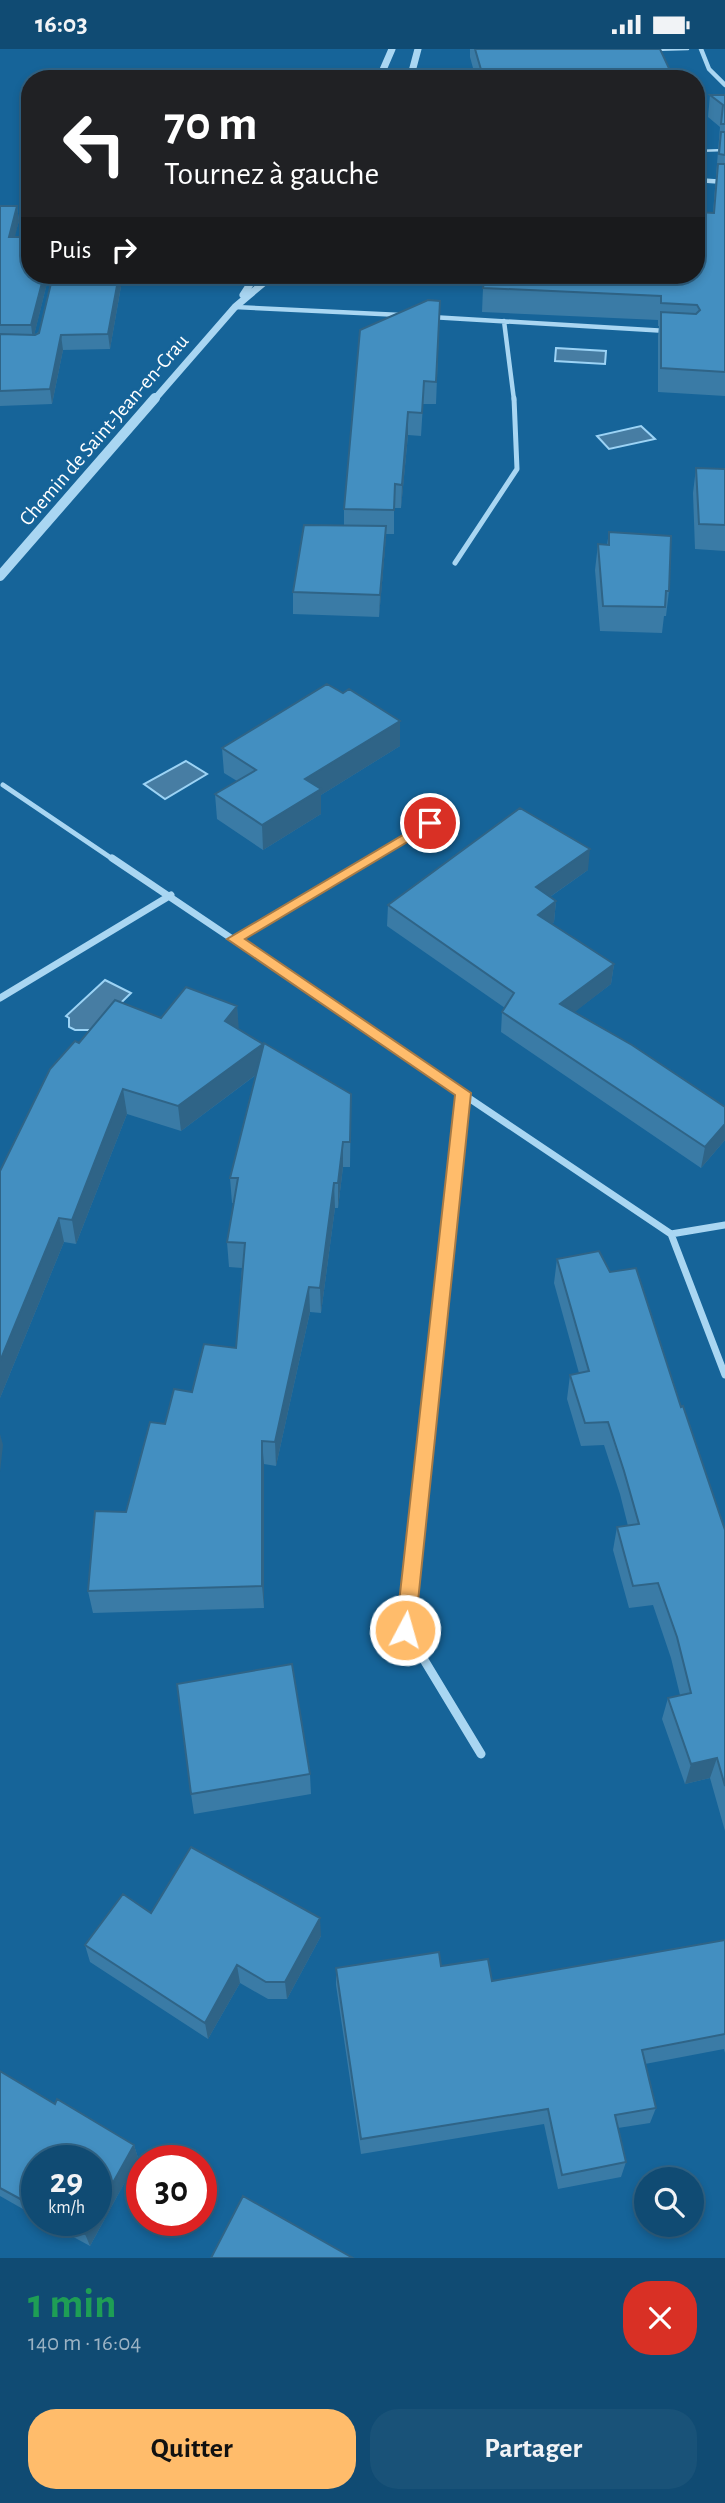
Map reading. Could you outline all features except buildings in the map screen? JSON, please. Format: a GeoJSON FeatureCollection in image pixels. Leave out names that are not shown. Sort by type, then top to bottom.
{"type":"FeatureCollection","features":[{"type":"Feature","properties":{"kind":"street"},"geometry":{"type":"LineString","coordinates":[[383,70],[393,49]]}},
{"type":"Feature","properties":{"kind":"street"},"geometry":{"type":"LineString","coordinates":[[412,70],[418,49]]}},
{"type":"Feature","properties":{"kind":"street"},"geometry":{"type":"LineString","coordinates":[[701,49],[709,69],[725,85]]}},
{"type":"Feature","properties":{"kind":"street"},"geometry":{"type":"LineString","coordinates":[[705,181],[725,182]]}},
{"type":"Feature","properties":{"kind":"street","name":"Chemin de Saint-Jean-en-Crau"},"geometry":{"type":"LineString","coordinates":[[0,576],[235,307],[250,284]]}},
{"type":"Feature","properties":{"kind":"street","name":"Chemin de Saint-Jean-en-Crau"},"geometry":{"type":"LineString","coordinates":[[235,307],[262,284]]}},
{"type":"Feature","properties":{"kind":"street"},"geometry":{"type":"LineString","coordinates":[[235,307],[413,316]]}},
{"type":"Feature","properties":{"kind":"street"},"geometry":{"type":"LineString","coordinates":[[427,316],[679,332]]}},
{"type":"Feature","properties":{"kind":"street"},"geometry":{"type":"LineString","coordinates":[[455,563],[517,469],[514,393],[504,321]]}},
{"type":"Feature","properties":{"kind":"street"},"geometry":{"type":"LineString","coordinates":[[1,784],[171,895],[671,1234],[725,1375]]}},
{"type":"Feature","properties":{"kind":"street"},"geometry":{"type":"LineString","coordinates":[[234,939],[430,823]]}},
{"type":"Feature","properties":{"kind":"street"},"geometry":{"type":"LineString","coordinates":[[0,998],[171,895]]}},
{"type":"Feature","properties":{"kind":"street"},"geometry":{"type":"LineString","coordinates":[[463,1093],[405,1630],[481,1754]]}},
{"type":"Feature","properties":{"kind":"street"},"geometry":{"type":"LineString","coordinates":[[671,1234],[725,1226]]}},
{"type":"Feature","properties":{"kind":"lane"},"geometry":{"type":"LineString","coordinates":[[650,51],[688,49]]}},
{"type":"Feature","properties":{"kind":"lane"},"geometry":{"type":"LineString","coordinates":[[705,151],[725,150]]}},
{"type":"Feature","properties":{"kind":"water"},"geometry":{"type":"Polygon","coordinates":[[[556,348],[606,351],[605,364],[555,361],[556,348]]]}},
{"type":"Feature","properties":{"kind":"water"},"geometry":{"type":"Polygon","coordinates":[[[641,426],[655,439],[609,449],[597,436],[641,426]]]}},
{"type":"Feature","properties":{"kind":"water"},"geometry":{"type":"Polygon","coordinates":[[[186,761],[207,774],[165,799],[144,784],[186,761]]]}},
{"type":"Feature","properties":{"kind":"water"},"geometry":{"type":"Polygon","coordinates":[[[105,980],[131,993],[93,1030],[75,1030],[69,1027],[69,1018],[66,1016],[105,980]]]}},
{"type":"Feature","properties":{"kind":"route"},"geometry":{"type":"LineString","coordinates":[[405,1630],[463,1093],[234,939],[430,823]]}}]}
